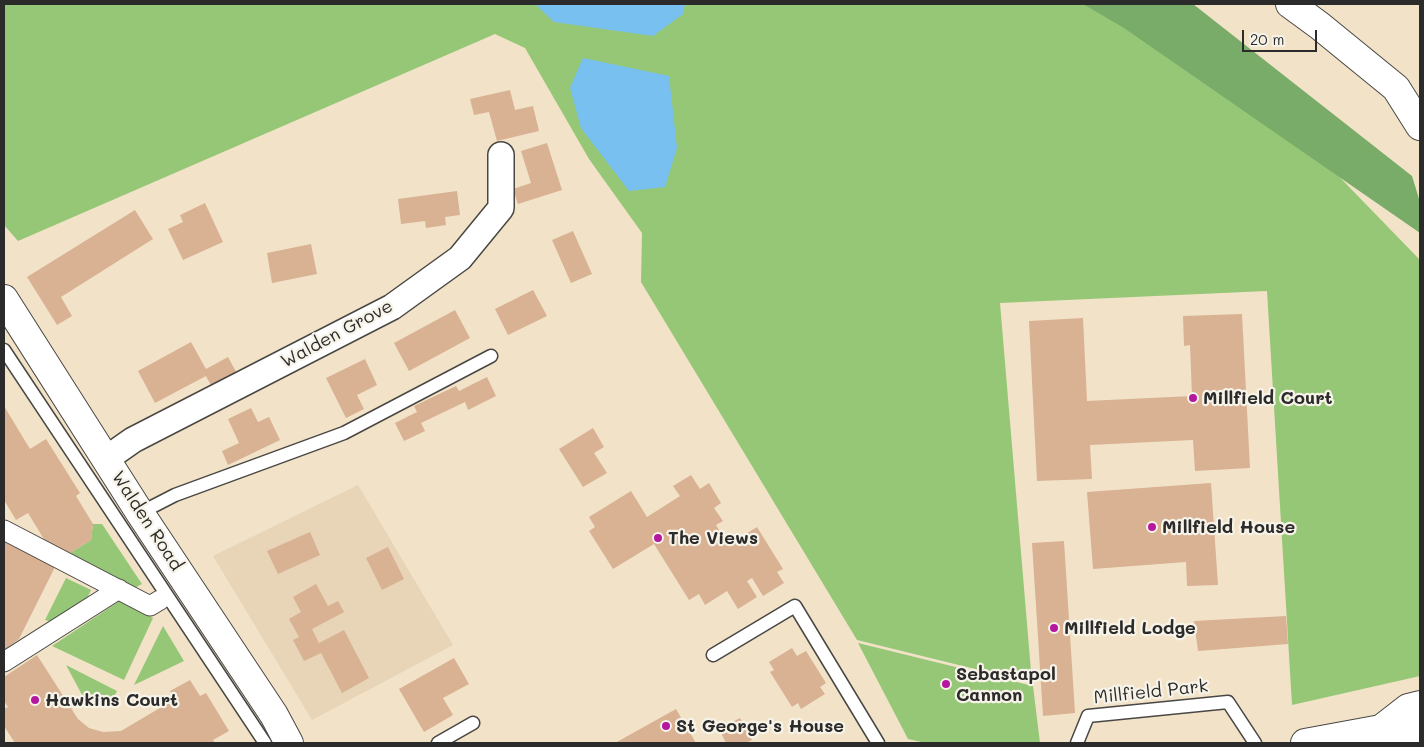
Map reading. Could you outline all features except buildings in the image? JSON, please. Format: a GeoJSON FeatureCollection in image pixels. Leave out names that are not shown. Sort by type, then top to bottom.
{"type":"FeatureCollection","features":[{"type":"Feature","properties":{"kind":"main road"},"geometry":{"type":"LineString","coordinates":[[1290,4],[1408,90],[1420,126]]}},
{"type":"Feature","properties":{"kind":"main road","name":"Walden Road"},"geometry":{"type":"LineString","coordinates":[[4,299],[140,513],[274,714],[289,743]]}},
{"type":"Feature","properties":{"kind":"main road"},"geometry":{"type":"LineString","coordinates":[[1382,729],[1408,708],[1420,706]]}},
{"type":"Feature","properties":{"kind":"main road"},"geometry":{"type":"LineString","coordinates":[[1305,743],[1346,740],[1382,729],[1420,729]]}},
{"type":"Feature","properties":{"kind":"street","name":"Walden Grove"},"geometry":{"type":"LineString","coordinates":[[106,458],[133,440],[392,307],[460,258],[502,208],[501,155]]}},
{"type":"Feature","properties":{"kind":"street"},"geometry":{"type":"LineString","coordinates":[[4,530],[150,606],[160,600]]}},
{"type":"Feature","properties":{"kind":"street"},"geometry":{"type":"LineString","coordinates":[[4,662],[119,589]]}},
{"type":"Feature","properties":{"kind":"lane"},"geometry":{"type":"LineString","coordinates":[[4,350],[265,743]]}},
{"type":"Feature","properties":{"kind":"lane"},"geometry":{"type":"LineString","coordinates":[[140,513],[175,495],[344,433],[491,356]]}},
{"type":"Feature","properties":{"kind":"lane"},"geometry":{"type":"LineString","coordinates":[[713,655],[795,606],[878,743]]}},
{"type":"Feature","properties":{"kind":"lane","name":"Millfield Park"},"geometry":{"type":"LineString","coordinates":[[1077,743],[1088,716],[1228,702],[1255,743]]}},
{"type":"Feature","properties":{"kind":"lane"},"geometry":{"type":"LineString","coordinates":[[438,743],[473,722]]}},
{"type":"Feature","properties":{"kind":"shaded area"},"geometry":{"type":"Polygon","coordinates":[[[358,485],[453,645],[312,720],[213,556],[358,485]]]}},
{"type":"Feature","properties":{"kind":"green space"},"geometry":{"type":"Polygon","coordinates":[[[4,4],[1161,4],[1193,26],[1420,260],[1420,676],[1292,705],[1267,291],[1000,303],[1032,683],[857,640],[641,282],[642,233],[589,159],[525,48],[495,34],[18,241],[4,225],[4,4]]]}},
{"type":"Feature","properties":{"kind":"green space"},"geometry":{"type":"Polygon","coordinates":[[[1083,4],[1193,4],[1412,176],[1420,202],[1420,233],[1124,28],[1083,4]]]}},
{"type":"Feature","properties":{"kind":"green space"},"geometry":{"type":"Polygon","coordinates":[[[93,524],[102,524],[142,584],[131,590],[70,553],[91,540],[93,524]]]}},
{"type":"Feature","properties":{"kind":"green space"},"geometry":{"type":"Polygon","coordinates":[[[66,578],[91,590],[86,600],[52,622],[45,620],[66,578]]]}},
{"type":"Feature","properties":{"kind":"green space"},"geometry":{"type":"Polygon","coordinates":[[[121,600],[153,618],[124,680],[52,646],[121,600]]]}},
{"type":"Feature","properties":{"kind":"green space"},"geometry":{"type":"Polygon","coordinates":[[[163,626],[184,661],[134,685],[163,626]]]}},
{"type":"Feature","properties":{"kind":"green space"},"geometry":{"type":"Polygon","coordinates":[[[858,643],[1033,686],[1040,743],[926,743],[908,739],[858,643]]]}},
{"type":"Feature","properties":{"kind":"green space"},"geometry":{"type":"Polygon","coordinates":[[[66,665],[117,691],[109,707],[87,704],[66,665]]]}},
{"type":"Feature","properties":{"kind":"water"},"geometry":{"type":"Polygon","coordinates":[[[535,4],[685,4],[683,14],[653,36],[554,22],[535,4]]]}},
{"type":"Feature","properties":{"kind":"water"},"geometry":{"type":"Polygon","coordinates":[[[583,58],[669,76],[677,148],[665,187],[629,191],[581,128],[570,88],[583,58]]]}},
{"type":"Feature","properties":{"kind":"place","name":"Millfield Court"},"geometry":{"type":"Point","coordinates":[1193,398]}},
{"type":"Feature","properties":{"kind":"place","name":"Millfield House"},"geometry":{"type":"Point","coordinates":[1152,527]}},
{"type":"Feature","properties":{"kind":"place","name":"The Views"},"geometry":{"type":"Point","coordinates":[658,538]}},
{"type":"Feature","properties":{"kind":"place","name":"Millfield Lodge"},"geometry":{"type":"Point","coordinates":[1054,628]}},
{"type":"Feature","properties":{"kind":"place","name":"Sebastapol Cannon"},"geometry":{"type":"Point","coordinates":[946,684]}},
{"type":"Feature","properties":{"kind":"place","name":"Hawkins Court"},"geometry":{"type":"Point","coordinates":[35,700]}},
{"type":"Feature","properties":{"kind":"place","name":"St George's House"},"geometry":{"type":"Point","coordinates":[666,726]}}]}
